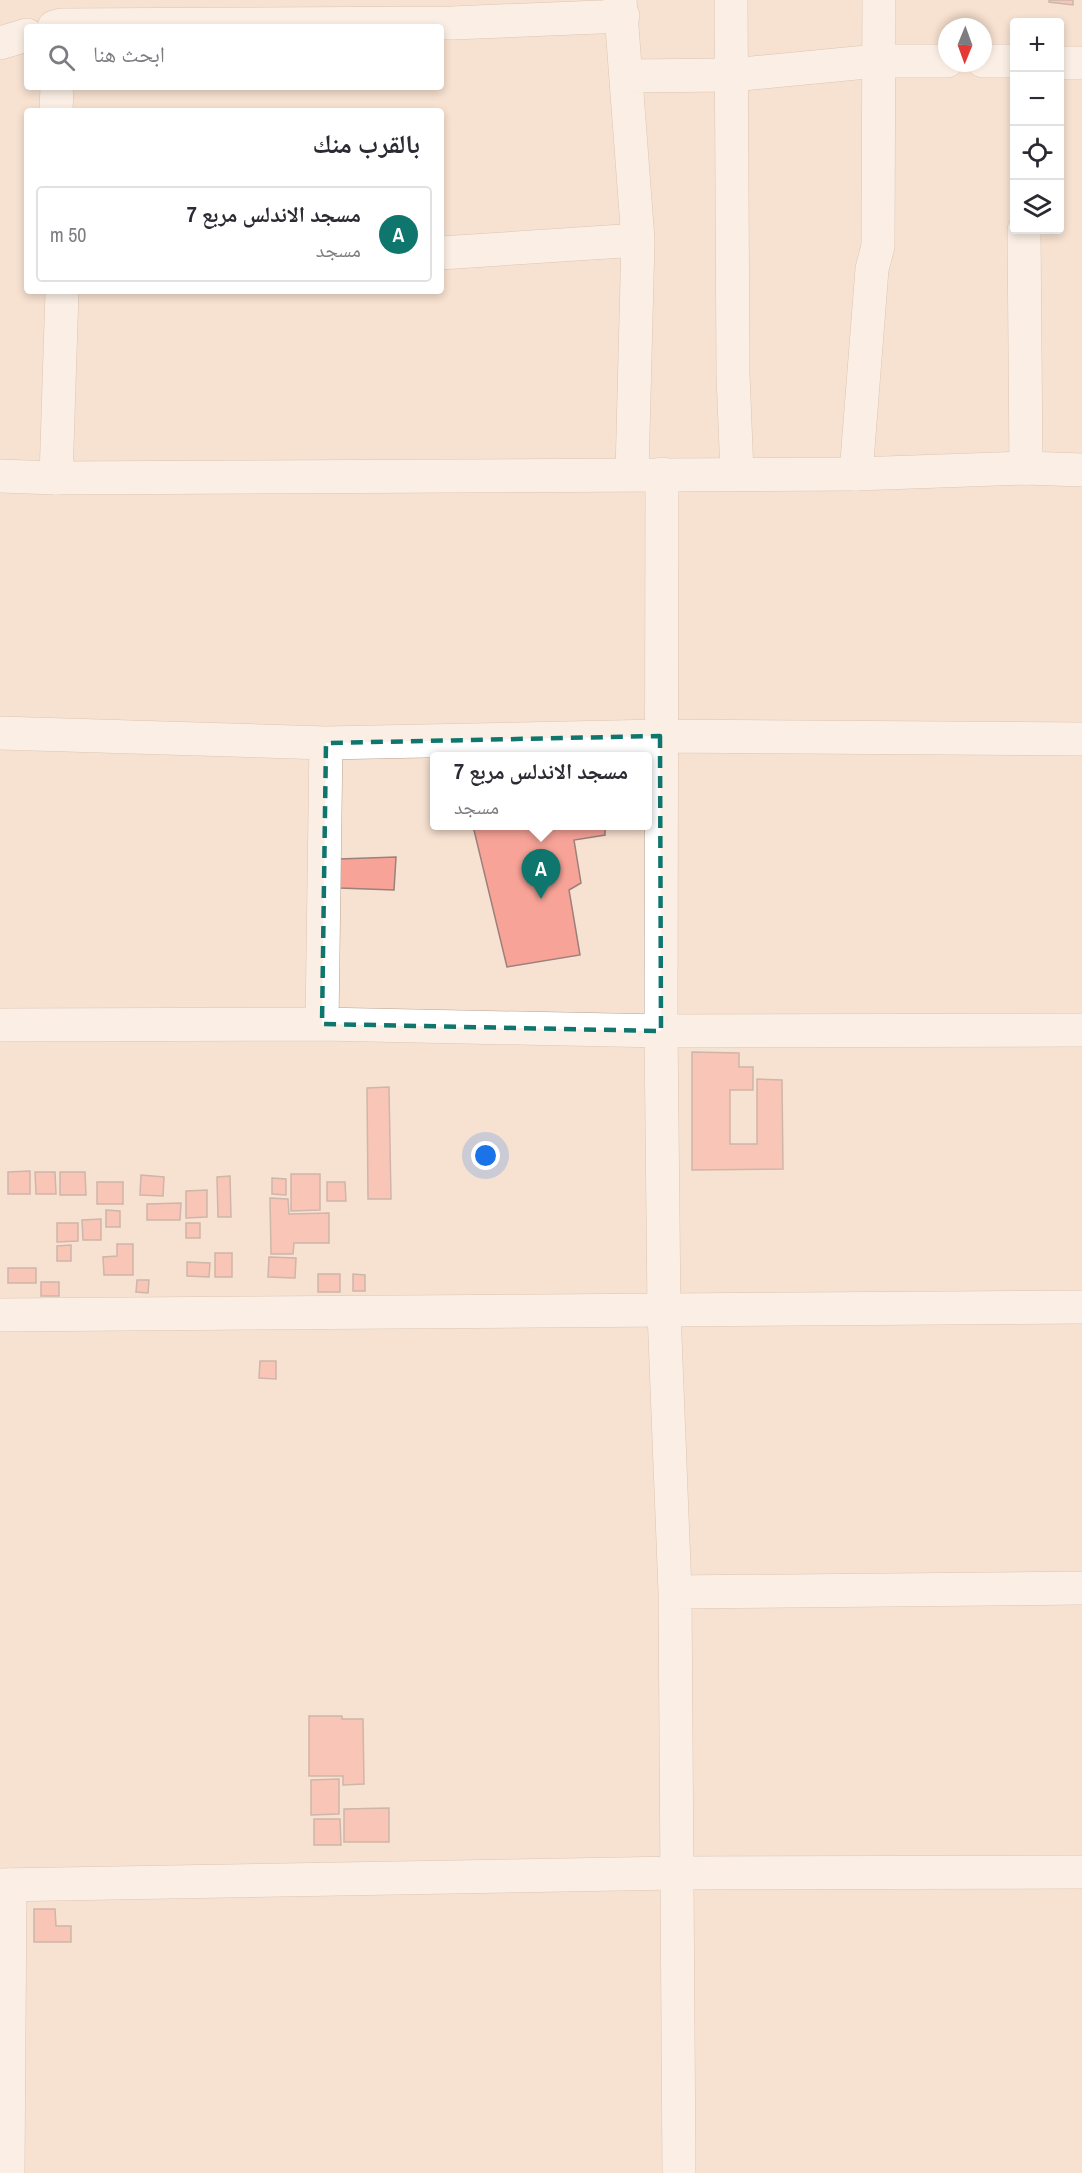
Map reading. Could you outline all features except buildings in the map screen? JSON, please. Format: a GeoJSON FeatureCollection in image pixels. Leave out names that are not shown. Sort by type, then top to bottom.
{"type":"FeatureCollection","features":[{"type":"Feature","properties":{"kind":"street"},"geometry":{"type":"LineString","coordinates":[[731,0],[733,375],[737,473]]}},
{"type":"Feature","properties":{"kind":"street"},"geometry":{"type":"LineString","coordinates":[[856,474],[872,269],[878,246],[879,0]]}},
{"type":"Feature","properties":{"kind":"street"},"geometry":{"type":"LineString","coordinates":[[60,20],[269,12],[622,8],[638,240],[660,736],[664,1311],[675,1592],[679,2173]]}},
{"type":"Feature","properties":{"kind":"street"},"geometry":{"type":"LineString","coordinates":[[0,43],[24,36]]}},
{"type":"Feature","properties":{"kind":"street"},"geometry":{"type":"LineString","coordinates":[[628,76],[732,75],[877,61],[938,61]]}},
{"type":"Feature","properties":{"kind":"street"},"geometry":{"type":"LineString","coordinates":[[992,61],[1010,61]]}},
{"type":"Feature","properties":{"kind":"street"},"geometry":{"type":"LineString","coordinates":[[1064,63],[1082,63]]}},
{"type":"Feature","properties":{"kind":"street"},"geometry":{"type":"LineString","coordinates":[[56,108],[57,90]]}},
{"type":"Feature","properties":{"kind":"street"},"geometry":{"type":"LineString","coordinates":[[1024,234],[1026,468]]}},
{"type":"Feature","properties":{"kind":"street"},"geometry":{"type":"LineString","coordinates":[[444,253],[638,240]]}},
{"type":"Feature","properties":{"kind":"street"},"geometry":{"type":"LineString","coordinates":[[56,478],[62,294]]}},
{"type":"Feature","properties":{"kind":"street"},"geometry":{"type":"LineString","coordinates":[[0,476],[56,478],[856,474],[1026,468],[1082,470]]}},
{"type":"Feature","properties":{"kind":"street"},"geometry":{"type":"LineString","coordinates":[[0,733],[326,743],[660,736],[1082,739]]}},
{"type":"Feature","properties":{"kind":"street"},"geometry":{"type":"LineString","coordinates":[[322,1024],[326,743]]}},
{"type":"Feature","properties":{"kind":"street"},"geometry":{"type":"LineString","coordinates":[[0,1025],[322,1024],[661,1031],[1082,1030]]}},
{"type":"Feature","properties":{"kind":"street"},"geometry":{"type":"LineString","coordinates":[[0,1315],[1082,1307]]}},
{"type":"Feature","properties":{"kind":"street"},"geometry":{"type":"LineString","coordinates":[[675,1592],[1082,1588]]}},
{"type":"Feature","properties":{"kind":"street"},"geometry":{"type":"LineString","coordinates":[[8,2173],[5,1885],[676,1873],[1082,1872]]}},
{"type":"Feature","properties":{"kind":"highlighted area"},"geometry":{"type":"Polygon","coordinates":[[[660,736],[661,1031],[322,1024],[326,743],[660,736]]]}},
{"type":"Feature","properties":{"kind":"place","name":"مسجد الاندلس مربع 7"},"geometry":{"type":"Point","coordinates":[541,899]}}]}
